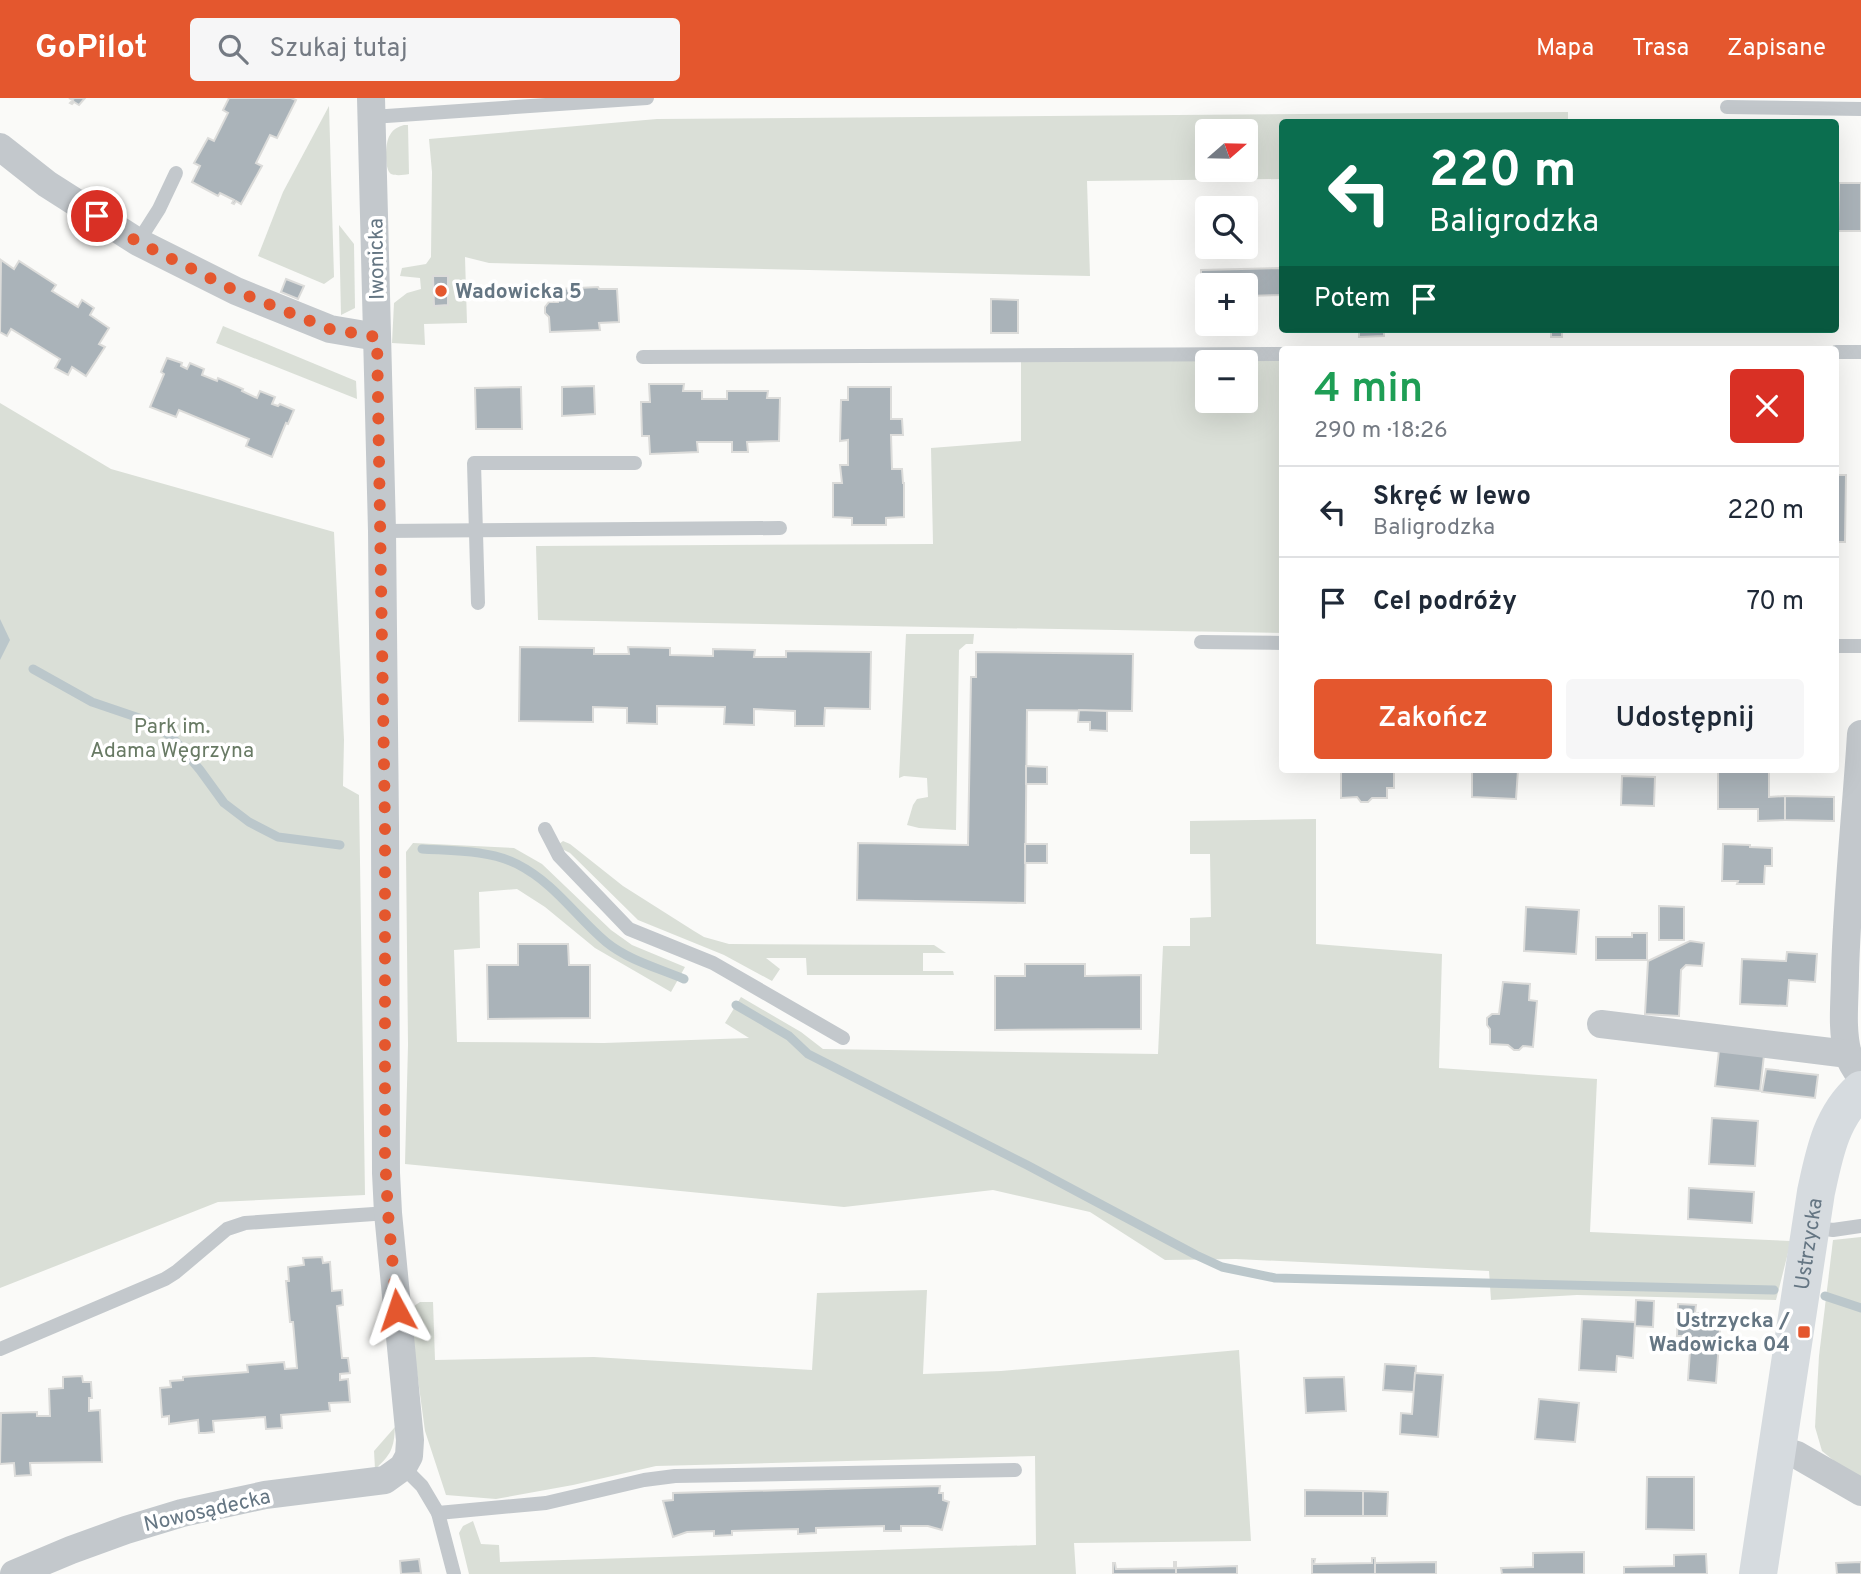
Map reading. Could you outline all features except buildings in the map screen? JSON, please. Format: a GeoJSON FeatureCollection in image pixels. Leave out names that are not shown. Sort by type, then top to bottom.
{"type":"FeatureCollection","features":[{"type":"Feature","properties":{"kind":"street","name":"Iwonicka"},"geometry":{"type":"LineString","coordinates":[[372,108],[382,531],[385,1142],[388,1213],[410,1440],[409,1456],[403,1467]]}},
{"type":"Feature","properties":{"kind":"street"},"geometry":{"type":"LineString","coordinates":[[0,147],[47,184],[138,242],[236,291],[330,329],[377,337]]}},
{"type":"Feature","properties":{"kind":"street"},"geometry":{"type":"LineString","coordinates":[[1601,1024],[1855,1065],[1845,1036],[1846,917],[1861,734]]}},
{"type":"Feature","properties":{"kind":"street","name":"Ustrzycka"},"geometry":{"type":"LineString","coordinates":[[1758,1574],[1810,1227],[1823,1158],[1833,1127],[1843,1110],[1861,1090]]}},
{"type":"Feature","properties":{"kind":"street"},"geometry":{"type":"LineString","coordinates":[[1778,1448],[1797,1455],[1861,1492]]}},
{"type":"Feature","properties":{"kind":"street","name":"Nowosądecka"},"geometry":{"type":"LineString","coordinates":[[15,1574],[71,1550],[154,1521],[265,1495],[385,1480],[403,1467]]}},
{"type":"Feature","properties":{"kind":"lane"},"geometry":{"type":"LineString","coordinates":[[372,108],[647,98]]}},
{"type":"Feature","properties":{"kind":"lane"},"geometry":{"type":"LineString","coordinates":[[1727,107],[1861,109]]}},
{"type":"Feature","properties":{"kind":"lane"},"geometry":{"type":"LineString","coordinates":[[138,242],[159,209],[176,173]]}},
{"type":"Feature","properties":{"kind":"lane"},"geometry":{"type":"LineString","coordinates":[[1839,352],[1861,352]]}},
{"type":"Feature","properties":{"kind":"lane"},"geometry":{"type":"LineString","coordinates":[[643,357],[1279,354]]}},
{"type":"Feature","properties":{"kind":"lane"},"geometry":{"type":"LineString","coordinates":[[478,603],[474,463],[635,463]]}},
{"type":"Feature","properties":{"kind":"lane"},"geometry":{"type":"LineString","coordinates":[[382,531],[780,528]]}},
{"type":"Feature","properties":{"kind":"lane"},"geometry":{"type":"LineString","coordinates":[[1201,642],[1279,643]]}},
{"type":"Feature","properties":{"kind":"lane"},"geometry":{"type":"LineString","coordinates":[[1839,646],[1861,646]]}},
{"type":"Feature","properties":{"kind":"lane"},"geometry":{"type":"LineString","coordinates":[[545,829],[559,856],[629,929],[713,963],[844,1038]]}},
{"type":"Feature","properties":{"kind":"lane"},"geometry":{"type":"LineString","coordinates":[[0,1349],[165,1279],[227,1229],[245,1223],[388,1213]]}},
{"type":"Feature","properties":{"kind":"lane"},"geometry":{"type":"LineString","coordinates":[[1810,1227],[1833,1230],[1861,1226]]}},
{"type":"Feature","properties":{"kind":"lane"},"geometry":{"type":"LineString","coordinates":[[403,1467],[422,1486],[438,1513],[454,1574]]}},
{"type":"Feature","properties":{"kind":"lane"},"geometry":{"type":"LineString","coordinates":[[438,1513],[546,1503],[644,1480],[675,1476],[1015,1470]]}},
{"type":"Feature","properties":{"kind":"green space"},"geometry":{"type":"Polygon","coordinates":[[[329,106],[334,277],[324,284],[258,256],[283,192],[329,106]]]}},
{"type":"Feature","properties":{"kind":"green space"},"geometry":{"type":"Polygon","coordinates":[[[1568,112],[1568,119],[1279,119],[1279,179],[1258,179],[1258,119],[1195,119],[1195,180],[1087,181],[1090,276],[489,263],[465,257],[467,323],[424,324],[425,345],[392,343],[394,303],[407,293],[421,289],[420,278],[400,276],[402,268],[426,264],[431,257],[432,172],[429,139],[657,119],[1568,112]]]}},
{"type":"Feature","properties":{"kind":"green space"},"geometry":{"type":"Polygon","coordinates":[[[408,125],[409,174],[393,175],[387,167],[388,138],[393,131],[408,125]]]}},
{"type":"Feature","properties":{"kind":"green space"},"geometry":{"type":"Polygon","coordinates":[[[339,225],[354,244],[355,308],[341,315],[339,225]]]}},
{"type":"Feature","properties":{"kind":"green space"},"geometry":{"type":"Polygon","coordinates":[[[223,326],[356,381],[357,399],[216,343],[223,326]]]}},
{"type":"Feature","properties":{"kind":"green space"},"geometry":{"type":"Polygon","coordinates":[[[1021,359],[1195,360],[1195,413],[1258,413],[1258,361],[1279,361],[1279,633],[538,620],[536,546],[933,544],[931,448],[1021,441],[1021,359]]]}},
{"type":"Feature","properties":{"kind":"green space","name":"Park im. Adama Węgrzyna"},"geometry":{"type":"Polygon","coordinates":[[[0,403],[111,469],[334,532],[344,740],[343,786],[359,795],[365,1195],[218,1202],[0,1288],[0,403]]]}},
{"type":"Feature","properties":{"kind":"green space"},"geometry":{"type":"Polygon","coordinates":[[[906,634],[974,634],[973,644],[966,644],[959,650],[956,830],[907,825],[917,799],[928,797],[927,778],[899,778],[906,634]]]}},
{"type":"Feature","properties":{"kind":"green space"},"geometry":{"type":"Polygon","coordinates":[[[1316,819],[1316,944],[1442,954],[1439,1068],[1597,1079],[1590,1232],[1791,1241],[1776,1300],[1577,1295],[1491,1300],[1489,1271],[1236,1259],[1165,1260],[1090,1212],[993,1190],[844,1207],[405,1164],[408,1045],[406,852],[413,843],[514,848],[542,864],[611,930],[632,945],[685,967],[671,992],[595,948],[545,907],[517,889],[479,892],[480,948],[454,950],[457,1042],[604,1043],[749,1038],[725,1023],[741,997],[801,1032],[823,1049],[1158,1054],[1163,946],[1190,946],[1190,918],[1211,917],[1210,854],[1190,854],[1190,821],[1316,819]]]}},
{"type":"Feature","properties":{"kind":"green space"},"geometry":{"type":"Polygon","coordinates":[[[563,841],[623,886],[704,937],[729,944],[934,945],[946,953],[923,953],[923,971],[953,971],[954,975],[807,975],[806,958],[766,958],[780,969],[772,981],[724,955],[638,920],[570,853],[562,849],[559,844],[563,841]]]}},
{"type":"Feature","properties":{"kind":"green space"},"geometry":{"type":"Polygon","coordinates":[[[1861,1237],[1861,1483],[1822,1451],[1815,1427],[1819,1356],[1833,1240],[1861,1237]]]}},
{"type":"Feature","properties":{"kind":"green space"},"geometry":{"type":"Polygon","coordinates":[[[927,1290],[923,1374],[1001,1371],[1239,1350],[1251,1541],[1074,1543],[1076,1574],[469,1574],[459,1533],[463,1526],[473,1521],[481,1544],[499,1545],[500,1562],[1036,1545],[1035,1456],[656,1466],[496,1499],[446,1495],[425,1431],[414,1350],[411,1308],[420,1302],[433,1302],[435,1360],[594,1357],[812,1370],[817,1293],[927,1290]]]}},
{"type":"Feature","properties":{"kind":"green space"},"geometry":{"type":"Polygon","coordinates":[[[395,1427],[391,1451],[375,1469],[374,1451],[395,1427]]]}},
{"type":"Feature","properties":{"kind":"shaded area"},"geometry":{"type":"Polygon","coordinates":[[[0,619],[10,640],[0,660],[0,619]]]}},
{"type":"Feature","properties":{"kind":"waterway"},"geometry":{"type":"LineString","coordinates":[[33,669],[92,702],[145,720],[172,737],[224,803],[249,822],[278,837],[340,845]]}},
{"type":"Feature","properties":{"kind":"waterway"},"geometry":{"type":"LineString","coordinates":[[422,849],[483,854],[517,864],[543,881],[606,942],[633,959],[684,979]]}},
{"type":"Feature","properties":{"kind":"waterway"},"geometry":{"type":"LineString","coordinates":[[736,1005],[789,1036],[808,1054],[1222,1267],[1275,1278],[1774,1290]]}},
{"type":"Feature","properties":{"kind":"waterway"},"geometry":{"type":"LineString","coordinates":[[1825,1296],[1861,1308]]}},
{"type":"Feature","properties":{"kind":"place","name":"Wadowicka 5"},"geometry":{"type":"Point","coordinates":[441,291]}},
{"type":"Feature","properties":{"kind":"place","name":"Ustrzycka / Wadowicka 04"},"geometry":{"type":"Point","coordinates":[1804,1332]}},
{"type":"Feature","properties":{"kind":"route"},"geometry":{"type":"LineString","coordinates":[[97,216],[138,242],[236,291],[330,329],[377,337],[385,826],[385,1156],[397,1310]]}}]}
